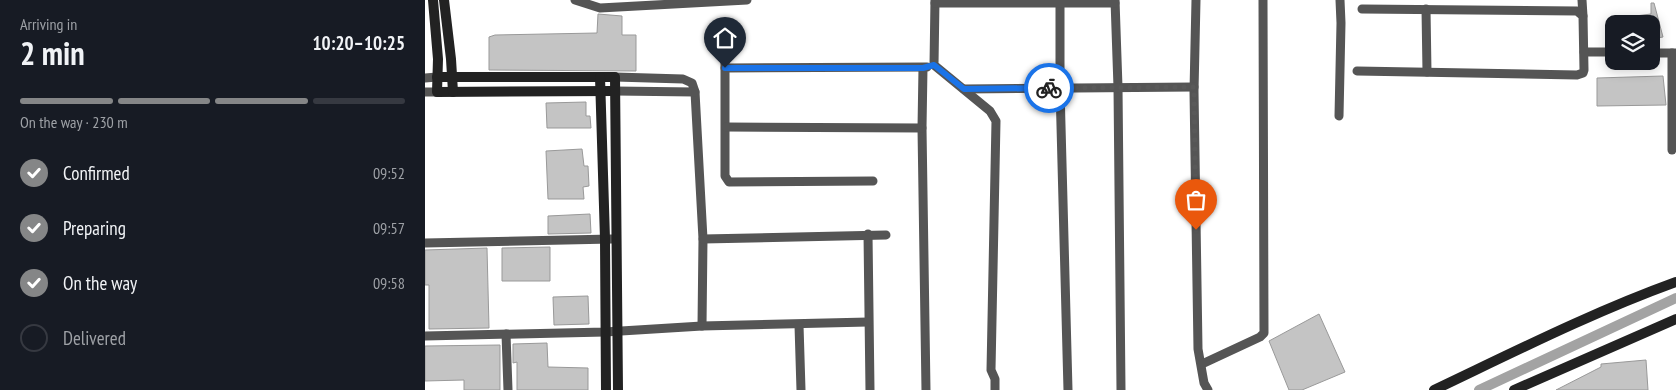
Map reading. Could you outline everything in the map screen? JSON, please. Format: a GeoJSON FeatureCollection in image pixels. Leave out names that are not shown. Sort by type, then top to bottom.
{"type":"FeatureCollection","features":[{"type":"Feature","properties":{"kind":"main road"},"geometry":{"type":"LineString","coordinates":[[433,0],[438,59],[437,92],[615,90]]}},
{"type":"Feature","properties":{"kind":"main road"},"geometry":{"type":"LineString","coordinates":[[444,0],[453,92]]}},
{"type":"Feature","properties":{"kind":"main road"},"geometry":{"type":"LineString","coordinates":[[599,77],[605,239],[606,390]]}},
{"type":"Feature","properties":{"kind":"main road"},"geometry":{"type":"LineString","coordinates":[[437,78],[615,77],[618,390]]}},
{"type":"Feature","properties":{"kind":"main road"},"geometry":{"type":"LineString","coordinates":[[1434,390],[1546,336],[1648,292],[1676,282]]}},
{"type":"Feature","properties":{"kind":"main road"},"geometry":{"type":"LineString","coordinates":[[1520,389],[1676,319]]}},
{"type":"Feature","properties":{"kind":"street"},"geometry":{"type":"LineString","coordinates":[[575,0],[600,8],[747,0]]}},
{"type":"Feature","properties":{"kind":"street"},"geometry":{"type":"LineString","coordinates":[[1196,0],[1194,87],[1198,349],[1204,383],[1208,390]]}},
{"type":"Feature","properties":{"kind":"street"},"geometry":{"type":"LineString","coordinates":[[1202,364],[1260,337],[1264,333],[1263,0]]}},
{"type":"Feature","properties":{"kind":"street"},"geometry":{"type":"LineString","coordinates":[[1339,0],[1341,23],[1339,116]]}},
{"type":"Feature","properties":{"kind":"street"},"geometry":{"type":"LineString","coordinates":[[1357,71],[1577,75],[1583,73],[1584,70],[1582,0]]}},
{"type":"Feature","properties":{"kind":"street"},"geometry":{"type":"LineString","coordinates":[[934,65],[935,1],[1115,1],[1119,87],[1121,390]]}},
{"type":"Feature","properties":{"kind":"street"},"geometry":{"type":"LineString","coordinates":[[1060,2],[1060,88],[1068,390]]}},
{"type":"Feature","properties":{"kind":"street"},"geometry":{"type":"LineString","coordinates":[[1362,8],[1577,10],[1583,16]]}},
{"type":"Feature","properties":{"kind":"street"},"geometry":{"type":"LineString","coordinates":[[1426,9],[1427,72]]}},
{"type":"Feature","properties":{"kind":"street"},"geometry":{"type":"LineString","coordinates":[[725,41],[725,176],[729,182],[873,181]]}},
{"type":"Feature","properties":{"kind":"street"},"geometry":{"type":"LineString","coordinates":[[1584,52],[1605,52]]}},
{"type":"Feature","properties":{"kind":"street"},"geometry":{"type":"LineString","coordinates":[[1660,52],[1674,53],[1672,150]]}},
{"type":"Feature","properties":{"kind":"street"},"geometry":{"type":"LineString","coordinates":[[725,68],[923,68],[934,65]]}},
{"type":"Feature","properties":{"kind":"street"},"geometry":{"type":"LineString","coordinates":[[934,65],[990,111],[996,121],[991,370],[995,379],[995,390]]}},
{"type":"Feature","properties":{"kind":"street"},"geometry":{"type":"LineString","coordinates":[[923,68],[921,128],[927,390]]}},
{"type":"Feature","properties":{"kind":"street"},"geometry":{"type":"LineString","coordinates":[[615,77],[683,79],[692,83],[695,92],[703,239],[702,326]]}},
{"type":"Feature","properties":{"kind":"street"},"geometry":{"type":"LineString","coordinates":[[425,78],[437,78]]}},
{"type":"Feature","properties":{"kind":"street"},"geometry":{"type":"LineString","coordinates":[[964,89],[1194,87]]}},
{"type":"Feature","properties":{"kind":"street"},"geometry":{"type":"LineString","coordinates":[[615,90],[695,92]]}},
{"type":"Feature","properties":{"kind":"street"},"geometry":{"type":"LineString","coordinates":[[425,92],[437,92]]}},
{"type":"Feature","properties":{"kind":"street"},"geometry":{"type":"LineString","coordinates":[[726,128],[921,128]]}},
{"type":"Feature","properties":{"kind":"street"},"geometry":{"type":"LineString","coordinates":[[868,234],[870,390]]}},
{"type":"Feature","properties":{"kind":"street"},"geometry":{"type":"LineString","coordinates":[[703,239],[886,235]]}},
{"type":"Feature","properties":{"kind":"street"},"geometry":{"type":"LineString","coordinates":[[425,243],[617,239]]}},
{"type":"Feature","properties":{"kind":"street"},"geometry":{"type":"LineString","coordinates":[[425,336],[617,332],[702,326],[868,322]]}},
{"type":"Feature","properties":{"kind":"street"},"geometry":{"type":"LineString","coordinates":[[799,325],[801,390]]}},
{"type":"Feature","properties":{"kind":"street"},"geometry":{"type":"LineString","coordinates":[[507,334],[508,390]]}},
{"type":"Feature","properties":{"kind":"building"},"geometry":{"type":"Polygon","coordinates":[[[1651,3],[1654,3],[1657,15],[1643,15],[1651,14],[1651,3]]]}},
{"type":"Feature","properties":{"kind":"building"},"geometry":{"type":"Polygon","coordinates":[[[598,14],[622,16],[622,35],[636,35],[636,71],[489,70],[489,37],[495,35],[597,33],[598,14]]]}},
{"type":"Feature","properties":{"kind":"building"},"geometry":{"type":"Polygon","coordinates":[[[1660,26],[1663,37],[1660,38],[1660,26]]]}},
{"type":"Feature","properties":{"kind":"building"},"geometry":{"type":"Polygon","coordinates":[[[1663,76],[1666,105],[1597,106],[1597,78],[1663,76]]]}},
{"type":"Feature","properties":{"kind":"building"},"geometry":{"type":"Polygon","coordinates":[[[586,102],[586,116],[590,116],[591,128],[547,128],[546,103],[586,102]]]}},
{"type":"Feature","properties":{"kind":"building"},"geometry":{"type":"Polygon","coordinates":[[[582,149],[584,166],[588,166],[589,186],[583,187],[584,199],[548,199],[546,151],[582,149]]]}},
{"type":"Feature","properties":{"kind":"building"},"geometry":{"type":"Polygon","coordinates":[[[590,214],[591,233],[548,234],[548,216],[590,214]]]}},
{"type":"Feature","properties":{"kind":"building"},"geometry":{"type":"Polygon","coordinates":[[[550,247],[550,281],[502,281],[502,248],[550,247]]]}},
{"type":"Feature","properties":{"kind":"building"},"geometry":{"type":"Polygon","coordinates":[[[487,248],[489,328],[429,329],[429,285],[425,285],[425,250],[487,248]]]}},
{"type":"Feature","properties":{"kind":"building"},"geometry":{"type":"Polygon","coordinates":[[[588,296],[589,324],[554,325],[553,297],[588,296]]]}},
{"type":"Feature","properties":{"kind":"building"},"geometry":{"type":"Polygon","coordinates":[[[1319,314],[1345,372],[1302,390],[1289,390],[1269,341],[1319,314]]]}},
{"type":"Feature","properties":{"kind":"building"},"geometry":{"type":"Polygon","coordinates":[[[547,343],[548,367],[588,368],[588,390],[517,390],[517,362],[513,363],[513,344],[547,343]]]}},
{"type":"Feature","properties":{"kind":"building"},"geometry":{"type":"Polygon","coordinates":[[[500,345],[500,390],[464,390],[464,380],[425,381],[425,346],[500,345]]]}},
{"type":"Feature","properties":{"kind":"building"},"geometry":{"type":"Polygon","coordinates":[[[1646,360],[1648,390],[1556,390],[1601,367],[1601,364],[1646,360]]]}},
{"type":"Feature","properties":{"kind":"waterway"},"geometry":{"type":"LineString","coordinates":[[1479,390],[1676,298]]}},
{"type":"Feature","properties":{"kind":"way so far"},"geometry":{"type":"LineString","coordinates":[[1049,88],[1194,87],[1196,230]]}},
{"type":"Feature","properties":{"kind":"route"},"geometry":{"type":"LineString","coordinates":[[725,68],[923,68],[934,65],[964,89],[1049,88]]}}]}
